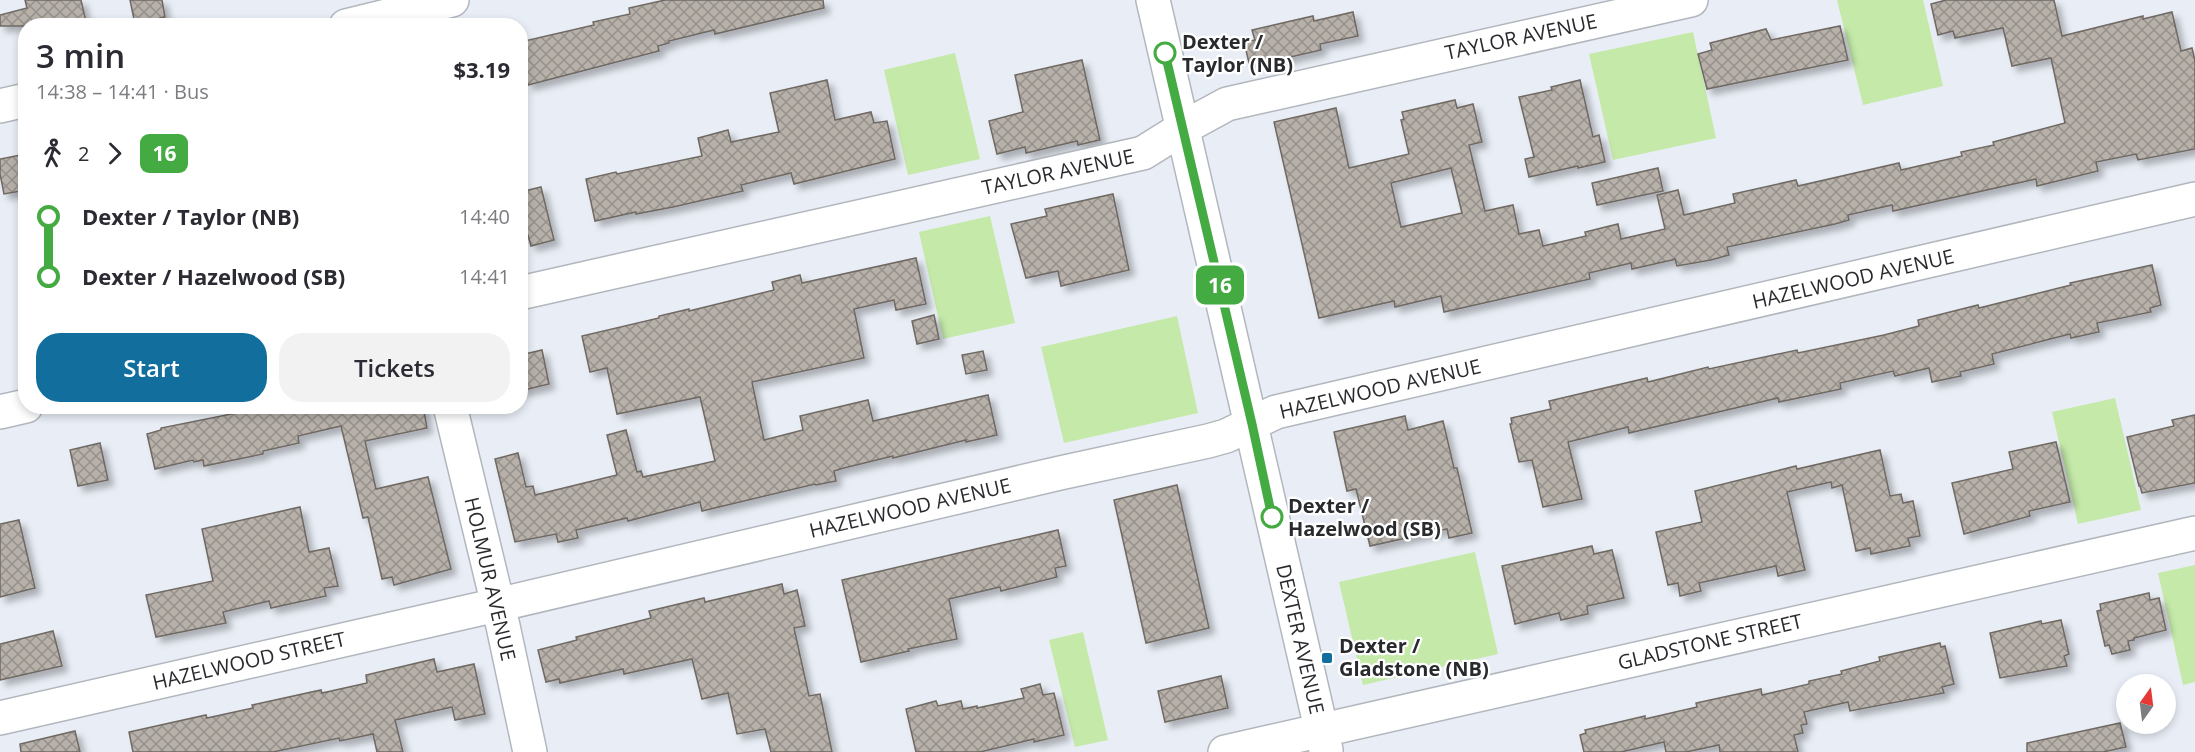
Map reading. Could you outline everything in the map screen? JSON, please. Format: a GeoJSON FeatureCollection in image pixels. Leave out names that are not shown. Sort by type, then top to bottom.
{"type":"FeatureCollection","features":[{"type":"Feature","properties":{"kind":"street"},"geometry":{"type":"LineString","coordinates":[[358,18],[452,0]]}},
{"type":"Feature","properties":{"kind":"street","name":"DEXTER AVENUE"},"geometry":{"type":"LineString","coordinates":[[1154,0],[1324,741]]}},
{"type":"Feature","properties":{"kind":"street","name":"TAYLOR AVENUE"},"geometry":{"type":"LineString","coordinates":[[528,292],[1143,153],[1227,104],[1691,0]]}},
{"type":"Feature","properties":{"kind":"street"},"geometry":{"type":"LineString","coordinates":[[0,106],[18,102]]}},
{"type":"Feature","properties":{"kind":"street","name":"HAZELWOOD AVENUE"},"geometry":{"type":"LineString","coordinates":[[497,605],[1060,473],[1208,441],[1226,436],[1276,412],[2195,199]]}},
{"type":"Feature","properties":{"kind":"street"},"geometry":{"type":"LineString","coordinates":[[0,412],[18,408]]}},
{"type":"Feature","properties":{"kind":"street","name":"HOLMUR AVENUE"},"geometry":{"type":"LineString","coordinates":[[452,414],[530,752]]}},
{"type":"Feature","properties":{"kind":"street","name":"GLADSTONE STREET"},"geometry":{"type":"LineString","coordinates":[[1225,752],[1324,741],[2195,533]]}},
{"type":"Feature","properties":{"kind":"street","name":"HAZELWOOD STREET"},"geometry":{"type":"LineString","coordinates":[[0,718],[497,605]]}},
{"type":"Feature","properties":{"kind":"green space"},"geometry":{"type":"Polygon","coordinates":[[[1837,0],[1923,0],[1943,86],[1863,105],[1837,0]]]}},
{"type":"Feature","properties":{"kind":"green space"},"geometry":{"type":"Polygon","coordinates":[[[1693,32],[1716,138],[1613,160],[1589,54],[1693,32]]]}},
{"type":"Feature","properties":{"kind":"green space"},"geometry":{"type":"Polygon","coordinates":[[[955,53],[980,159],[908,175],[884,70],[955,53]]]}},
{"type":"Feature","properties":{"kind":"green space"},"geometry":{"type":"Polygon","coordinates":[[[990,216],[1015,323],[943,339],[919,232],[990,216]]]}},
{"type":"Feature","properties":{"kind":"green space"},"geometry":{"type":"Polygon","coordinates":[[[1177,316],[1198,413],[1064,443],[1041,347],[1177,316]]]}},
{"type":"Feature","properties":{"kind":"green space"},"geometry":{"type":"Polygon","coordinates":[[[2115,398],[2141,510],[2078,524],[2052,412],[2115,398]]]}},
{"type":"Feature","properties":{"kind":"green space"},"geometry":{"type":"Polygon","coordinates":[[[1475,552],[1498,654],[1363,685],[1339,582],[1475,552]]]}},
{"type":"Feature","properties":{"kind":"green space"},"geometry":{"type":"Polygon","coordinates":[[[2195,565],[2195,682],[2183,685],[2158,573],[2195,565]]]}},
{"type":"Feature","properties":{"kind":"green space"},"geometry":{"type":"Polygon","coordinates":[[[1083,632],[1108,740],[1075,747],[1049,640],[1083,632]]]}},
{"type":"Feature","properties":{"kind":"building"},"geometry":{"type":"Polygon","coordinates":[[[25,0],[81,0],[85,18],[18,18],[18,26],[0,26],[0,15],[27,8],[25,0]]]}},
{"type":"Feature","properties":{"kind":"building"},"geometry":{"type":"Polygon","coordinates":[[[130,0],[162,0],[165,17],[134,18],[130,0]]]}},
{"type":"Feature","properties":{"kind":"building"},"geometry":{"type":"Polygon","coordinates":[[[665,0],[823,0],[824,8],[715,34],[714,30],[669,41],[669,43],[658,46],[659,51],[528,85],[528,40],[630,14],[629,8],[665,0]]]}},
{"type":"Feature","properties":{"kind":"building"},"geometry":{"type":"Polygon","coordinates":[[[1946,0],[2054,0],[2062,36],[2143,16],[2143,19],[2172,12],[2181,51],[2192,48],[2195,61],[2195,149],[2138,160],[2136,154],[2096,162],[2098,171],[2037,186],[2036,179],[1893,211],[1892,205],[1848,215],[1849,220],[1835,224],[1727,247],[1729,255],[1711,260],[1677,266],[1675,259],[1632,269],[1631,263],[1589,273],[1590,279],[1444,312],[1441,296],[1395,307],[1394,301],[1319,318],[1274,122],[1336,108],[1349,168],[1409,154],[1401,120],[1404,119],[1402,112],[1455,100],[1457,108],[1473,104],[1482,142],[1469,145],[1485,211],[1513,205],[1519,234],[1539,230],[1543,246],[1586,236],[1585,232],[1618,224],[1621,239],[1665,229],[1657,195],[1678,190],[1684,215],[1735,203],[1733,194],[1796,180],[1798,186],[1899,163],[1901,170],[1962,156],[1961,152],[1994,145],[1993,142],[2065,123],[2051,58],[2012,66],[2003,28],[1955,38],[1953,31],[1938,35],[1931,4],[1946,0]],[[1451,168],[1391,183],[1401,227],[1462,213],[1451,168]]]}},
{"type":"Feature","properties":{"kind":"building"},"geometry":{"type":"Polygon","coordinates":[[[1353,12],[1358,36],[1320,44],[1321,50],[1260,64],[1260,61],[1249,63],[1244,42],[1255,40],[1252,30],[1313,16],[1314,21],[1353,12]]]}},
{"type":"Feature","properties":{"kind":"building"},"geometry":{"type":"Polygon","coordinates":[[[1840,26],[1848,60],[1707,89],[1698,54],[1712,50],[1710,43],[1766,29],[1771,40],[1840,26]]]}},
{"type":"Feature","properties":{"kind":"building"},"geometry":{"type":"Polygon","coordinates":[[[1082,60],[1100,140],[1078,145],[1077,141],[1026,153],[1025,147],[997,154],[989,121],[1023,112],[1015,75],[1082,60]]]}},
{"type":"Feature","properties":{"kind":"building"},"geometry":{"type":"Polygon","coordinates":[[[827,80],[835,120],[871,112],[874,123],[887,121],[895,159],[794,184],[791,173],[741,185],[743,191],[595,221],[586,179],[702,156],[698,138],[728,130],[731,142],[779,132],[770,93],[827,80]]]}},
{"type":"Feature","properties":{"kind":"building"},"geometry":{"type":"Polygon","coordinates":[[[1580,80],[1593,137],[1599,135],[1605,162],[1529,177],[1525,159],[1534,157],[1519,97],[1552,90],[1551,87],[1580,80]]]}},
{"type":"Feature","properties":{"kind":"building"},"geometry":{"type":"Polygon","coordinates":[[[18,156],[18,191],[4,194],[0,159],[18,156]]]}},
{"type":"Feature","properties":{"kind":"building"},"geometry":{"type":"Polygon","coordinates":[[[1658,168],[1663,191],[1597,205],[1592,183],[1658,168]]]}},
{"type":"Feature","properties":{"kind":"building"},"geometry":{"type":"Polygon","coordinates":[[[541,187],[554,240],[531,246],[528,235],[528,190],[541,187]]]}},
{"type":"Feature","properties":{"kind":"building"},"geometry":{"type":"Polygon","coordinates":[[[1113,194],[1129,270],[1061,286],[1058,271],[1026,278],[1011,224],[1047,216],[1045,209],[1113,194]]]}},
{"type":"Feature","properties":{"kind":"building"},"geometry":{"type":"Polygon","coordinates":[[[916,258],[926,304],[896,310],[894,300],[854,309],[864,358],[752,382],[764,440],[803,430],[800,416],[868,400],[873,421],[988,395],[997,435],[844,468],[834,471],[836,481],[702,511],[700,502],[628,521],[627,518],[576,530],[578,538],[558,542],[556,534],[515,542],[495,459],[518,453],[526,487],[533,486],[535,495],[617,475],[607,435],[626,430],[637,472],[641,471],[643,477],[715,461],[700,397],[617,414],[607,368],[590,372],[582,336],[774,290],[772,282],[800,275],[802,283],[916,258]]]}},
{"type":"Feature","properties":{"kind":"building"},"geometry":{"type":"Polygon","coordinates":[[[2152,265],[2161,305],[2150,308],[2151,312],[2097,323],[2099,332],[2071,338],[2070,334],[1992,354],[1994,364],[1960,372],[1961,376],[1932,382],[1929,368],[1895,376],[1893,371],[1840,383],[1841,389],[1779,402],[1778,398],[1629,433],[1628,427],[1568,442],[1582,499],[1543,507],[1532,460],[1519,462],[1510,424],[1512,424],[1511,418],[1551,409],[1549,401],[1647,378],[1648,382],[1708,367],[1709,369],[1797,350],[1798,353],[1884,335],[1919,326],[1918,320],[1978,305],[1979,308],[2071,285],[2070,283],[2152,265]]]}},
{"type":"Feature","properties":{"kind":"building"},"geometry":{"type":"Polygon","coordinates":[[[934,315],[939,339],[917,344],[912,321],[934,315]]]}},
{"type":"Feature","properties":{"kind":"building"},"geometry":{"type":"Polygon","coordinates":[[[542,350],[549,384],[528,389],[528,353],[542,350]]]}},
{"type":"Feature","properties":{"kind":"building"},"geometry":{"type":"Polygon","coordinates":[[[983,351],[987,370],[966,374],[962,355],[983,351]]]}},
{"type":"Feature","properties":{"kind":"building"},"geometry":{"type":"Polygon","coordinates":[[[231,414],[424,414],[427,428],[365,441],[376,489],[428,477],[451,569],[394,585],[392,577],[382,579],[368,517],[363,518],[341,426],[298,436],[299,443],[263,451],[263,454],[204,466],[203,460],[194,462],[193,460],[155,469],[147,434],[161,430],[161,428],[231,414]]]}},
{"type":"Feature","properties":{"kind":"building"},"geometry":{"type":"Polygon","coordinates":[[[2195,415],[2195,483],[2142,493],[2127,437],[2174,426],[2172,420],[2195,415]]]}},
{"type":"Feature","properties":{"kind":"building"},"geometry":{"type":"Polygon","coordinates":[[[1405,416],[1408,430],[1443,421],[1472,533],[1449,538],[1447,529],[1370,546],[1356,489],[1347,491],[1334,432],[1405,416]]]}},
{"type":"Feature","properties":{"kind":"building"},"geometry":{"type":"Polygon","coordinates":[[[2056,442],[2070,502],[2029,511],[2030,516],[1964,534],[1952,483],[2013,469],[2009,452],[2056,442]]]}},
{"type":"Feature","properties":{"kind":"building"},"geometry":{"type":"Polygon","coordinates":[[[100,443],[108,480],[78,486],[70,450],[100,443]]]}},
{"type":"Feature","properties":{"kind":"building"},"geometry":{"type":"Polygon","coordinates":[[[1880,450],[1890,496],[1901,494],[1903,503],[1913,501],[1920,536],[1908,538],[1910,546],[1871,554],[1870,548],[1856,551],[1842,485],[1832,488],[1831,482],[1787,492],[1805,570],[1778,576],[1776,566],[1699,583],[1701,591],[1680,596],[1678,583],[1668,585],[1656,532],[1702,522],[1695,491],[1796,466],[1797,469],[1880,450]]]}},
{"type":"Feature","properties":{"kind":"building"},"geometry":{"type":"Polygon","coordinates":[[[1177,485],[1209,628],[1146,643],[1114,500],[1177,485]]]}},
{"type":"Feature","properties":{"kind":"building"},"geometry":{"type":"Polygon","coordinates":[[[300,507],[309,552],[329,548],[338,586],[324,588],[326,596],[271,608],[269,601],[223,612],[226,623],[156,637],[146,595],[213,581],[202,529],[300,507]]]}},
{"type":"Feature","properties":{"kind":"building"},"geometry":{"type":"Polygon","coordinates":[[[19,520],[35,588],[0,597],[0,524],[19,520]]]}},
{"type":"Feature","properties":{"kind":"building"},"geometry":{"type":"Polygon","coordinates":[[[1058,530],[1066,566],[1055,568],[1057,577],[1001,591],[1000,587],[949,599],[957,639],[861,662],[842,580],[1058,530]]]}},
{"type":"Feature","properties":{"kind":"building"},"geometry":{"type":"Polygon","coordinates":[[[1592,546],[1594,554],[1612,550],[1624,598],[1587,606],[1588,614],[1561,620],[1559,613],[1515,624],[1502,566],[1592,546]]]}},
{"type":"Feature","properties":{"kind":"building"},"geometry":{"type":"Polygon","coordinates":[[[782,584],[784,594],[797,590],[805,626],[794,628],[809,696],[820,694],[832,752],[771,752],[765,729],[737,734],[728,693],[702,699],[692,659],[624,674],[623,669],[560,683],[559,679],[546,682],[538,650],[577,640],[576,637],[651,618],[649,611],[704,598],[705,602],[782,584]]]}},
{"type":"Feature","properties":{"kind":"building"},"geometry":{"type":"Polygon","coordinates":[[[2149,593],[2150,600],[2159,598],[2166,630],[2134,638],[2128,641],[2130,650],[2112,654],[2109,645],[2105,646],[2097,611],[2101,610],[2100,604],[2149,593]]]}},
{"type":"Feature","properties":{"kind":"building"},"geometry":{"type":"Polygon","coordinates":[[[2061,620],[2069,654],[2064,656],[2067,666],[2000,678],[1990,633],[2041,621],[2042,624],[2061,620]]]}},
{"type":"Feature","properties":{"kind":"building"},"geometry":{"type":"Polygon","coordinates":[[[53,631],[62,666],[0,680],[0,644],[53,631]]]}},
{"type":"Feature","properties":{"kind":"building"},"geometry":{"type":"Polygon","coordinates":[[[1940,643],[1941,647],[1945,646],[1954,684],[1942,687],[1944,693],[1850,711],[1848,702],[1804,712],[1807,724],[1801,725],[1803,733],[1794,735],[1798,752],[1720,752],[1719,745],[1686,752],[1666,752],[1664,742],[1621,752],[1584,752],[1580,735],[1586,733],[1585,730],[1697,707],[1696,703],[1761,689],[1762,695],[1809,684],[1809,681],[1842,674],[1841,671],[1880,661],[1879,657],[1940,643]]]}},
{"type":"Feature","properties":{"kind":"building"},"geometry":{"type":"Polygon","coordinates":[[[434,659],[437,672],[474,664],[485,714],[455,720],[452,707],[395,720],[403,752],[377,752],[373,734],[340,741],[339,738],[273,752],[133,752],[129,732],[206,715],[207,718],[253,708],[252,705],[321,690],[322,693],[367,683],[366,675],[434,659]]]}},
{"type":"Feature","properties":{"kind":"building"},"geometry":{"type":"Polygon","coordinates":[[[1221,676],[1228,708],[1165,722],[1158,691],[1221,676]]]}},
{"type":"Feature","properties":{"kind":"building"},"geometry":{"type":"Polygon","coordinates":[[[1040,684],[1043,695],[1054,693],[1064,735],[1034,742],[1034,739],[980,752],[916,752],[906,709],[936,701],[938,706],[961,701],[963,709],[977,706],[977,708],[1024,698],[1021,689],[1040,684]]]}},
{"type":"Feature","properties":{"kind":"building"},"geometry":{"type":"Polygon","coordinates":[[[2116,724],[2116,734],[2123,734],[2126,747],[2103,752],[2027,752],[2027,743],[2116,724]]]}},
{"type":"Feature","properties":{"kind":"building"},"geometry":{"type":"Polygon","coordinates":[[[75,731],[80,752],[21,752],[20,744],[75,731]]]}},
{"type":"Feature","properties":{"kind":"bus line","name":"16"},"geometry":{"type":"LineString","coordinates":[[1165,53],[1272,517]]}},
{"type":"Feature","properties":{"kind":"place","name":"Dexter / Taylor (NB)"},"geometry":{"type":"Point","coordinates":[1165,53]}},
{"type":"Feature","properties":{"kind":"place","name":"Dexter / Hazelwood (SB)"},"geometry":{"type":"Point","coordinates":[1272,517]}},
{"type":"Feature","properties":{"kind":"place","name":"Dexter / Gladstone (NB)"},"geometry":{"type":"Point","coordinates":[1327,658]}}]}
